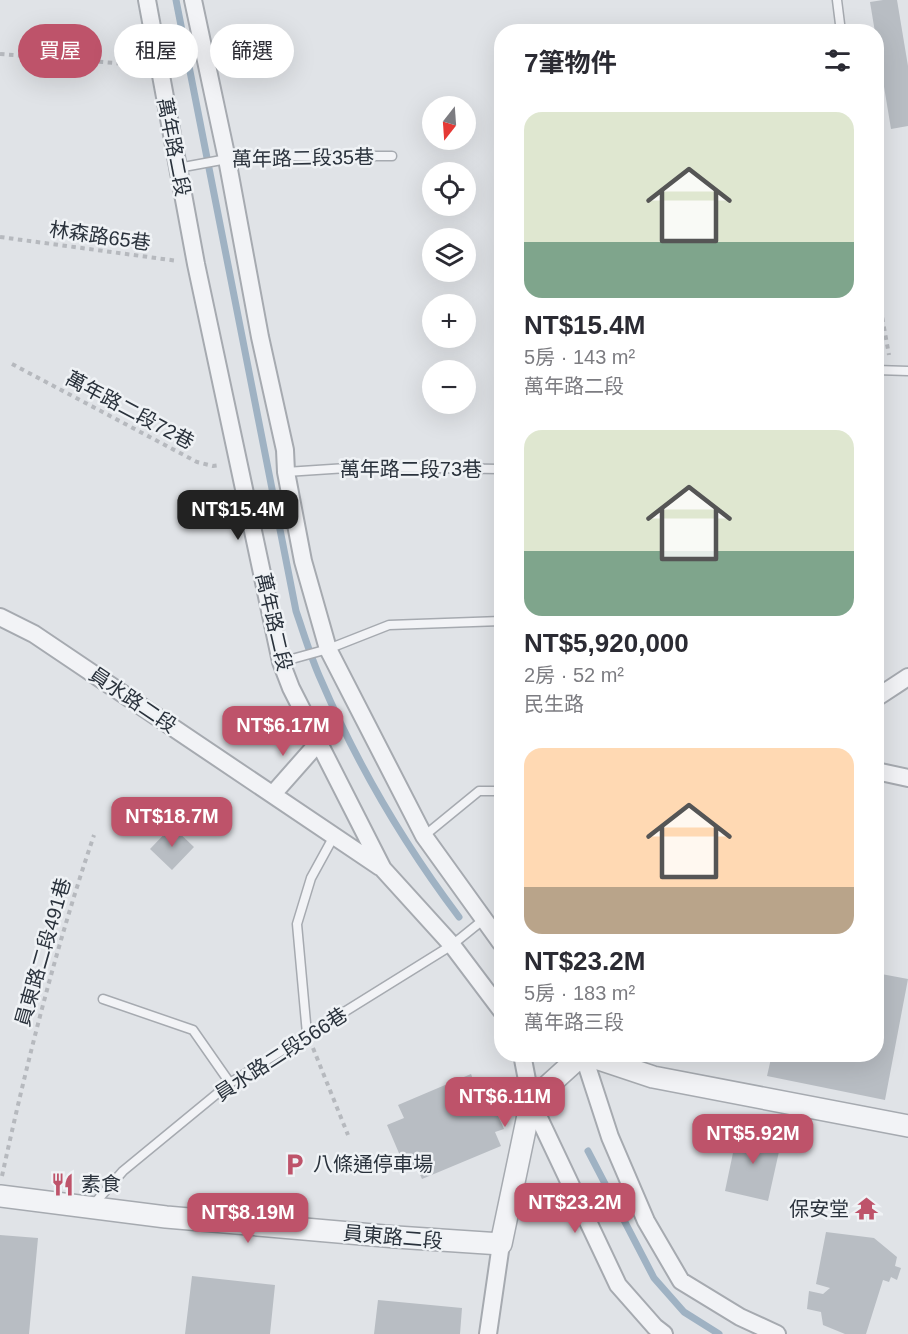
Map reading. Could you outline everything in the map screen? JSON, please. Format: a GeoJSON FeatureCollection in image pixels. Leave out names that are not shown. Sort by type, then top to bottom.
{"type":"FeatureCollection","features":[{"type":"Feature","properties":{"kind":"street","name":"萬年路二段"},"geometry":{"type":"LineString","coordinates":[[147,0],[151,24]]}},
{"type":"Feature","properties":{"kind":"street"},"geometry":{"type":"LineString","coordinates":[[193,0],[227,159],[260,337],[285,450],[286,472],[303,561],[328,649],[424,836],[494,934]]}},
{"type":"Feature","properties":{"kind":"street","name":"萬年路二段"},"geometry":{"type":"LineString","coordinates":[[160,78],[196,264],[281,662],[291,688],[383,869],[452,945],[494,1001]]}},
{"type":"Feature","properties":{"kind":"street","name":"員水路二段"},"geometry":{"type":"LineString","coordinates":[[0,616],[34,634],[383,869]]}},
{"type":"Feature","properties":{"kind":"street"},"geometry":{"type":"LineString","coordinates":[[884,693],[908,677]]}},
{"type":"Feature","properties":{"kind":"street"},"geometry":{"type":"LineString","coordinates":[[273,794],[318,742]]}},
{"type":"Feature","properties":{"kind":"street"},"geometry":{"type":"LineString","coordinates":[[884,773],[908,778]]}},
{"type":"Feature","properties":{"kind":"street"},"geometry":{"type":"LineString","coordinates":[[524,1062],[531,1101],[618,1285],[664,1334]]}},
{"type":"Feature","properties":{"kind":"street"},"geometry":{"type":"LineString","coordinates":[[489,1334],[501,1244],[531,1101],[574,1062]]}},
{"type":"Feature","properties":{"kind":"street"},"geometry":{"type":"LineString","coordinates":[[586,1062],[610,1137],[646,1221],[681,1281],[740,1317],[777,1334]]}},
{"type":"Feature","properties":{"kind":"street"},"geometry":{"type":"LineString","coordinates":[[607,1062],[653,1077],[908,1126]]}},
{"type":"Feature","properties":{"kind":"street","name":"員東路二段"},"geometry":{"type":"LineString","coordinates":[[0,1196],[166,1217],[501,1244]]}},
{"type":"Feature","properties":{"kind":"lane"},"geometry":{"type":"LineString","coordinates":[[837,0],[840,24]]}},
{"type":"Feature","properties":{"kind":"lane","name":"萬年路二段35巷"},"geometry":{"type":"LineString","coordinates":[[178,168],[227,159],[261,156],[392,156]]}},
{"type":"Feature","properties":{"kind":"lane"},"geometry":{"type":"LineString","coordinates":[[884,370],[908,371]]}},
{"type":"Feature","properties":{"kind":"lane","name":"萬年路二段73巷"},"geometry":{"type":"LineString","coordinates":[[286,472],[362,467],[494,469]]}},
{"type":"Feature","properties":{"kind":"lane"},"geometry":{"type":"LineString","coordinates":[[281,662],[328,649],[389,625],[494,621]]}},
{"type":"Feature","properties":{"kind":"lane"},"geometry":{"type":"LineString","coordinates":[[424,836],[479,791],[494,791]]}},
{"type":"Feature","properties":{"kind":"lane"},"geometry":{"type":"LineString","coordinates":[[307,1034],[297,924],[311,878],[335,835]]}},
{"type":"Feature","properties":{"kind":"lane","name":"員水路二段566巷"},"geometry":{"type":"LineString","coordinates":[[92,1206],[123,1171],[230,1083],[452,945],[483,920]]}},
{"type":"Feature","properties":{"kind":"lane"},"geometry":{"type":"LineString","coordinates":[[103,999],[193,1030],[230,1083]]}},
{"type":"Feature","properties":{"kind":"path"},"geometry":{"type":"LineString","coordinates":[[0,54],[114,63]]}},
{"type":"Feature","properties":{"kind":"path","name":"林森路65巷"},"geometry":{"type":"LineString","coordinates":[[0,237],[196,264]]}},
{"type":"Feature","properties":{"kind":"path"},"geometry":{"type":"LineString","coordinates":[[884,329],[891,370]]}},
{"type":"Feature","properties":{"kind":"path","name":"萬年路二段72巷"},"geometry":{"type":"LineString","coordinates":[[12,364],[197,462],[213,466],[239,464]]}},
{"type":"Feature","properties":{"kind":"path","name":"員東路二段491巷"},"geometry":{"type":"LineString","coordinates":[[0,1183],[25,1070],[71,902],[94,835]]}},
{"type":"Feature","properties":{"kind":"path"},"geometry":{"type":"LineString","coordinates":[[307,1034],[348,1135]]}},
{"type":"Feature","properties":{"kind":"building"},"geometry":{"type":"Polygon","coordinates":[[[897,0],[908,66],[908,126],[891,129],[884,87],[884,24],[874,24],[870,2],[897,0]]]}},
{"type":"Feature","properties":{"kind":"building"},"geometry":{"type":"Polygon","coordinates":[[[172,826],[194,847],[172,870],[150,849],[172,826]]]}},
{"type":"Feature","properties":{"kind":"building"},"geometry":{"type":"Polygon","coordinates":[[[884,974],[908,979],[885,1100],[767,1076],[770,1062],[884,1062],[884,974]]]}},
{"type":"Feature","properties":{"kind":"building"},"geometry":{"type":"Polygon","coordinates":[[[471,1074],[476,1087],[484,1084],[504,1129],[495,1132],[501,1146],[422,1179],[417,1168],[407,1172],[387,1125],[404,1118],[398,1105],[471,1074]]]}},
{"type":"Feature","properties":{"kind":"building"},"geometry":{"type":"Polygon","coordinates":[[[738,1129],[782,1138],[768,1201],[725,1191],[738,1129]]]}},
{"type":"Feature","properties":{"kind":"building"},"geometry":{"type":"Polygon","coordinates":[[[826,1232],[874,1238],[897,1257],[895,1266],[901,1268],[897,1280],[891,1277],[889,1282],[883,1280],[866,1334],[845,1334],[823,1325],[821,1312],[807,1309],[809,1291],[823,1294],[830,1288],[816,1284],[826,1232]]]}},
{"type":"Feature","properties":{"kind":"building"},"geometry":{"type":"Polygon","coordinates":[[[0,1235],[38,1238],[29,1334],[0,1334],[0,1235]]]}},
{"type":"Feature","properties":{"kind":"building"},"geometry":{"type":"Polygon","coordinates":[[[192,1276],[275,1285],[270,1334],[185,1334],[192,1276]]]}},
{"type":"Feature","properties":{"kind":"building"},"geometry":{"type":"Polygon","coordinates":[[[378,1300],[462,1308],[460,1334],[374,1334],[378,1300]]]}},
{"type":"Feature","properties":{"kind":"waterway"},"geometry":{"type":"LineString","coordinates":[[176,0],[296,611],[317,672],[366,773],[419,861],[459,917]]}},
{"type":"Feature","properties":{"kind":"waterway"},"geometry":{"type":"LineString","coordinates":[[588,1151],[654,1278],[684,1312],[719,1334]]}},
{"type":"Feature","properties":{"kind":"place","name":"八條通停車場"},"geometry":{"type":"Point","coordinates":[295,1164]}},
{"type":"Feature","properties":{"kind":"place","name":"素食"},"geometry":{"type":"Point","coordinates":[63,1184]}},
{"type":"Feature","properties":{"kind":"place","name":"保安堂"},"geometry":{"type":"Point","coordinates":[867,1209]}}]}
